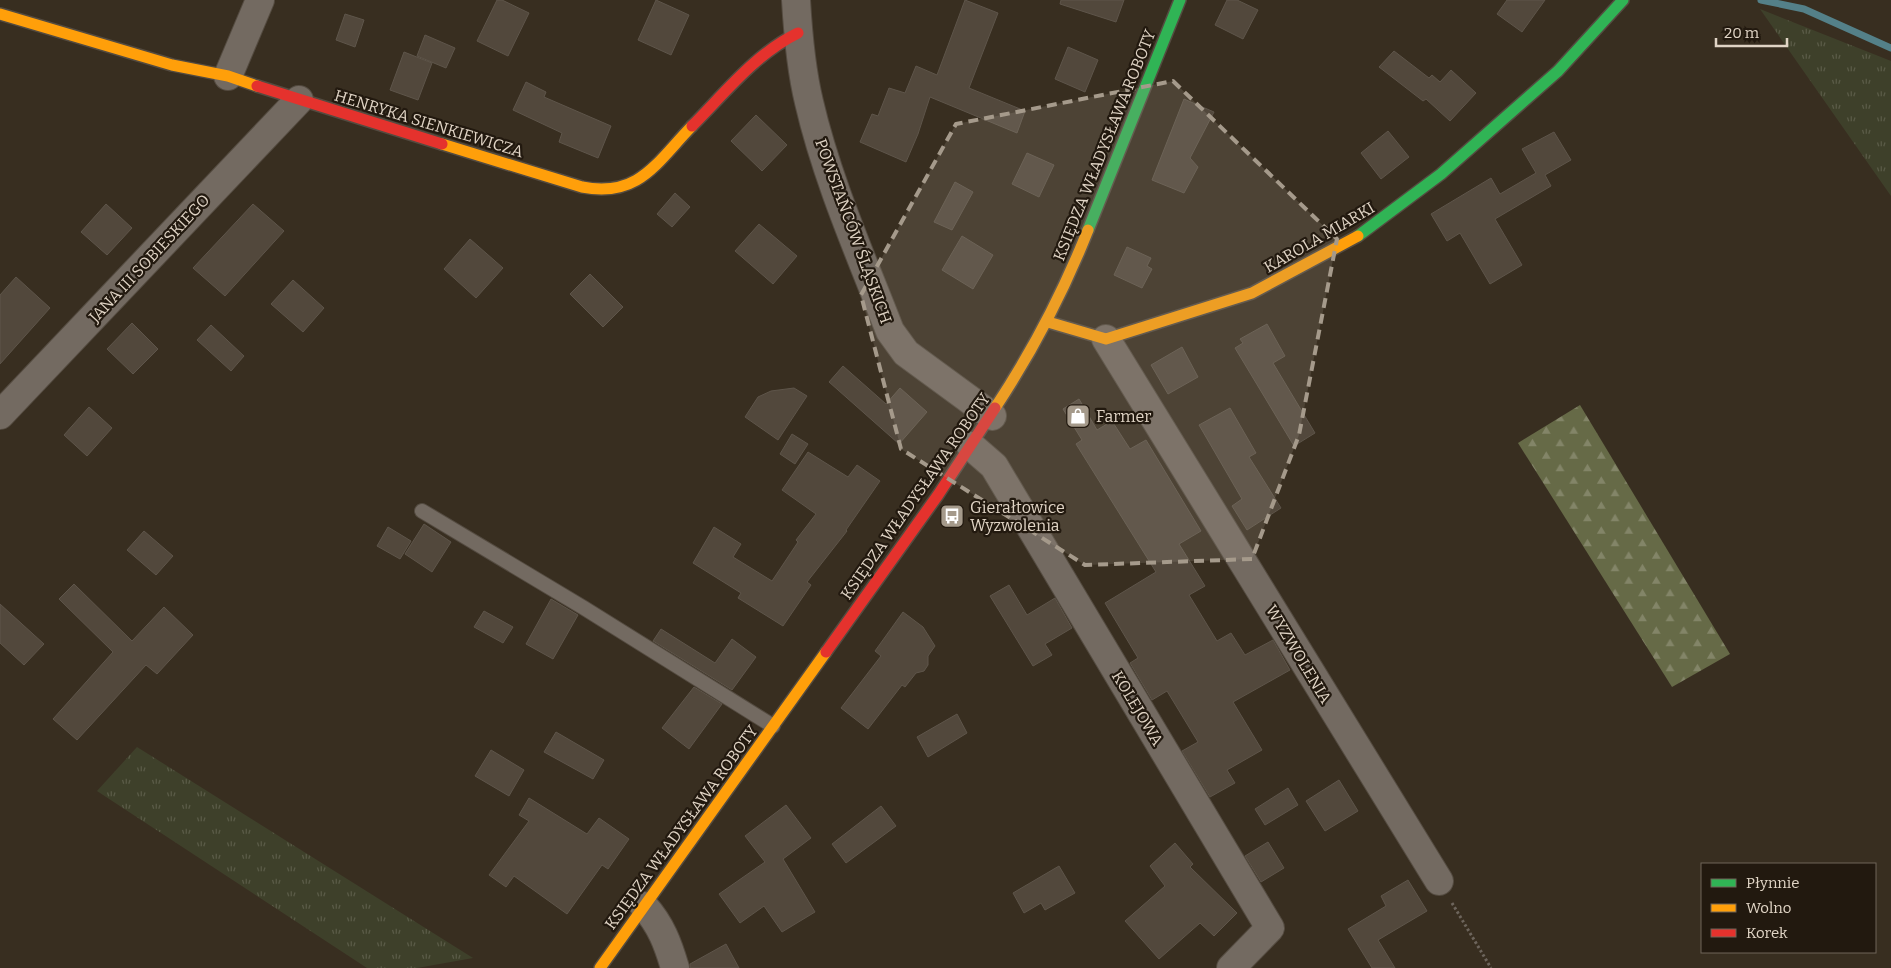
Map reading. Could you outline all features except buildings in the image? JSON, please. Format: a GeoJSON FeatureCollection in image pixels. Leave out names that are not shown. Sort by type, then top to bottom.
{"type":"FeatureCollection","features":[{"type":"Feature","properties":{"kind":"street"},"geometry":{"type":"LineString","coordinates":[[228,76],[260,0]]}},
{"type":"Feature","properties":{"kind":"street","name":"POWSTAŃCÓW ŚLĄSKICH"},"geometry":{"type":"LineString","coordinates":[[796,0],[798,33],[808,100],[822,149],[890,331],[906,353],[992,416]]}},
{"type":"Feature","properties":{"kind":"street","name":"KSIĘDZA WŁADYSŁAWA ROBOTY"},"geometry":{"type":"LineString","coordinates":[[600,968],[992,416],[1048,322],[1090,227],[1180,0]]}},
{"type":"Feature","properties":{"kind":"street","name":"KAROLA MIARKI"},"geometry":{"type":"LineString","coordinates":[[1106,340],[1252,292],[1362,234],[1441,174],[1558,71],[1623,0]]}},
{"type":"Feature","properties":{"kind":"street","name":"HENRYKA SIENKIEWICZA"},"geometry":{"type":"LineString","coordinates":[[0,14],[172,65],[228,76],[299,100],[582,187],[598,190],[618,189],[639,180],[651,170],[757,60],[776,44],[798,33]]}},
{"type":"Feature","properties":{"kind":"street","name":"JANA III SOBIESKIEGO"},"geometry":{"type":"LineString","coordinates":[[0,415],[299,100]]}},
{"type":"Feature","properties":{"kind":"street"},"geometry":{"type":"LineString","coordinates":[[1048,322],[1106,340]]}},
{"type":"Feature","properties":{"kind":"street","name":"WYZWOLENIA"},"geometry":{"type":"LineString","coordinates":[[1106,340],[1438,881]]}},
{"type":"Feature","properties":{"kind":"street","name":"KOLEJOWA"},"geometry":{"type":"LineString","coordinates":[[971,446],[994,466],[1270,928],[1231,968]]}},
{"type":"Feature","properties":{"kind":"street"},"geometry":{"type":"LineString","coordinates":[[644,906],[657,920],[666,936],[675,968]]}},
{"type":"Feature","properties":{"kind":"lane"},"geometry":{"type":"LineString","coordinates":[[422,511],[584,608],[773,726]]}},
{"type":"Feature","properties":{"kind":"path"},"geometry":{"type":"LineString","coordinates":[[1438,881],[1491,968]]}},
{"type":"Feature","properties":{"kind":"highlighted area"},"geometry":{"type":"Polygon","coordinates":[[[1173,81],[1337,239],[1299,435],[1252,559],[1085,565],[901,449],[861,295],[956,124],[1173,81]]]}},
{"type":"Feature","properties":{"kind":"green space"},"geometry":{"type":"Polygon","coordinates":[[[1760,9],[1891,61],[1891,196],[1760,9]]]}},
{"type":"Feature","properties":{"kind":"green space"},"geometry":{"type":"Polygon","coordinates":[[[1580,405],[1730,654],[1672,687],[1518,443],[1580,405]]]}},
{"type":"Feature","properties":{"kind":"green space"},"geometry":{"type":"Polygon","coordinates":[[[137,747],[473,958],[417,968],[367,968],[97,791],[137,747]]]}},
{"type":"Feature","properties":{"kind":"waterway"},"geometry":{"type":"LineString","coordinates":[[1761,0],[1804,9],[1891,48]]}},
{"type":"Feature","properties":{"kind":"traffic: fast"},"geometry":{"type":"LineString","coordinates":[[1088,230],[1180,0]]}},
{"type":"Feature","properties":{"kind":"traffic: fast"},"geometry":{"type":"LineString","coordinates":[[1358,236],[1441,174],[1558,71],[1623,0]]}},
{"type":"Feature","properties":{"kind":"traffic: slow"},"geometry":{"type":"LineString","coordinates":[[0,14],[172,65],[228,76],[257,86]]}},
{"type":"Feature","properties":{"kind":"traffic: slow"},"geometry":{"type":"LineString","coordinates":[[442,144],[582,187],[602,189],[618,187],[645,175],[692,126]]}},
{"type":"Feature","properties":{"kind":"traffic: slow"},"geometry":{"type":"LineString","coordinates":[[995,408],[1046,322],[1088,230]]}},
{"type":"Feature","properties":{"kind":"traffic: slow"},"geometry":{"type":"LineString","coordinates":[[1048,322],[1106,339],[1252,293],[1358,236]]}},
{"type":"Feature","properties":{"kind":"traffic: slow"},"geometry":{"type":"LineString","coordinates":[[600,968],[826,652]]}},
{"type":"Feature","properties":{"kind":"traffic: jam"},"geometry":{"type":"LineString","coordinates":[[692,126],[754,63],[782,42],[798,33]]}},
{"type":"Feature","properties":{"kind":"traffic: jam"},"geometry":{"type":"LineString","coordinates":[[257,86],[442,144]]}},
{"type":"Feature","properties":{"kind":"traffic: jam"},"geometry":{"type":"LineString","coordinates":[[826,652],[938,495],[995,408]]}},
{"type":"Feature","properties":{"kind":"place","name":"Farmer"},"geometry":{"type":"Point","coordinates":[1078,416]}},
{"type":"Feature","properties":{"kind":"place","name":"Gierałtowice Wyzwolenia"},"geometry":{"type":"Point","coordinates":[952,516]}}]}
